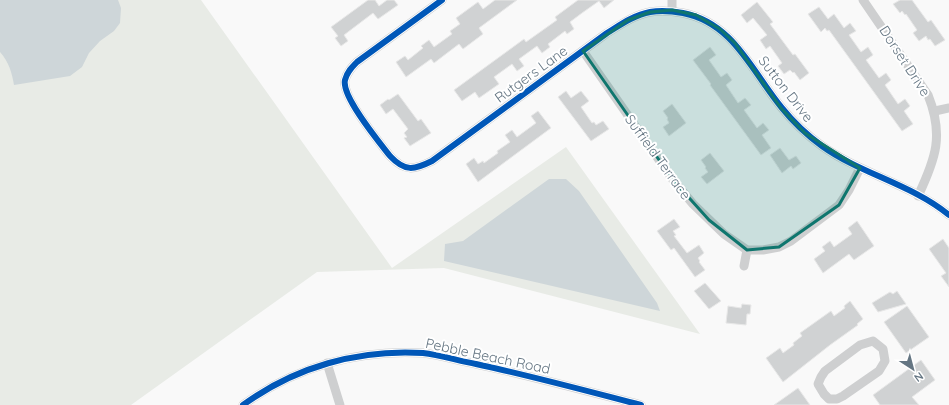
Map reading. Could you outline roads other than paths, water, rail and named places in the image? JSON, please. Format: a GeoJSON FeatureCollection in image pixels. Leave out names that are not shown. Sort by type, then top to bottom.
{"type":"FeatureCollection","features":[{"type":"Feature","properties":{"kind":"street","name":"Rutgers Lane"},"geometry":{"type":"LineString","coordinates":[[442,0],[357,62],[350,69],[345,80],[345,91],[350,101],[390,156],[398,164],[408,168],[420,167],[432,161],[628,20],[650,12],[672,10]]}},
{"type":"Feature","properties":{"kind":"street"},"geometry":{"type":"LineString","coordinates":[[672,0],[672,10]]}},
{"type":"Feature","properties":{"kind":"street","name":"Dorset Drive"},"geometry":{"type":"LineString","coordinates":[[863,0],[928,95],[935,111],[937,144],[934,160],[918,196]]}},
{"type":"Feature","properties":{"kind":"street","name":"Sutton Drive"},"geometry":{"type":"LineString","coordinates":[[672,10],[696,15],[709,21],[720,29],[734,43],[781,108],[805,133],[837,156],[933,203],[949,214]]}},
{"type":"Feature","properties":{"kind":"street","name":"Suffield Terrace"},"geometry":{"type":"LineString","coordinates":[[583,51],[673,180],[693,204],[724,234],[747,250]]}},
{"type":"Feature","properties":{"kind":"street"},"geometry":{"type":"LineString","coordinates":[[935,111],[949,108]]}},
{"type":"Feature","properties":{"kind":"street"},"geometry":{"type":"LineString","coordinates":[[744,266],[747,250],[763,250],[779,247],[791,241],[839,205],[849,190],[860,168]]}},
{"type":"Feature","properties":{"kind":"street"},"geometry":{"type":"LineString","coordinates":[[873,341],[883,349],[885,360],[882,366],[879,371],[839,402],[829,399],[824,394],[818,384],[820,377],[825,371],[860,345],[873,341]]}},
{"type":"Feature","properties":{"kind":"street","name":"Pebble Beach Road"},"geometry":{"type":"LineString","coordinates":[[243,405],[256,395],[297,373],[327,363],[353,357],[380,354],[424,353],[502,369],[641,405]]}},
{"type":"Feature","properties":{"kind":"street"},"geometry":{"type":"LineString","coordinates":[[327,363],[340,405]]}}]}
